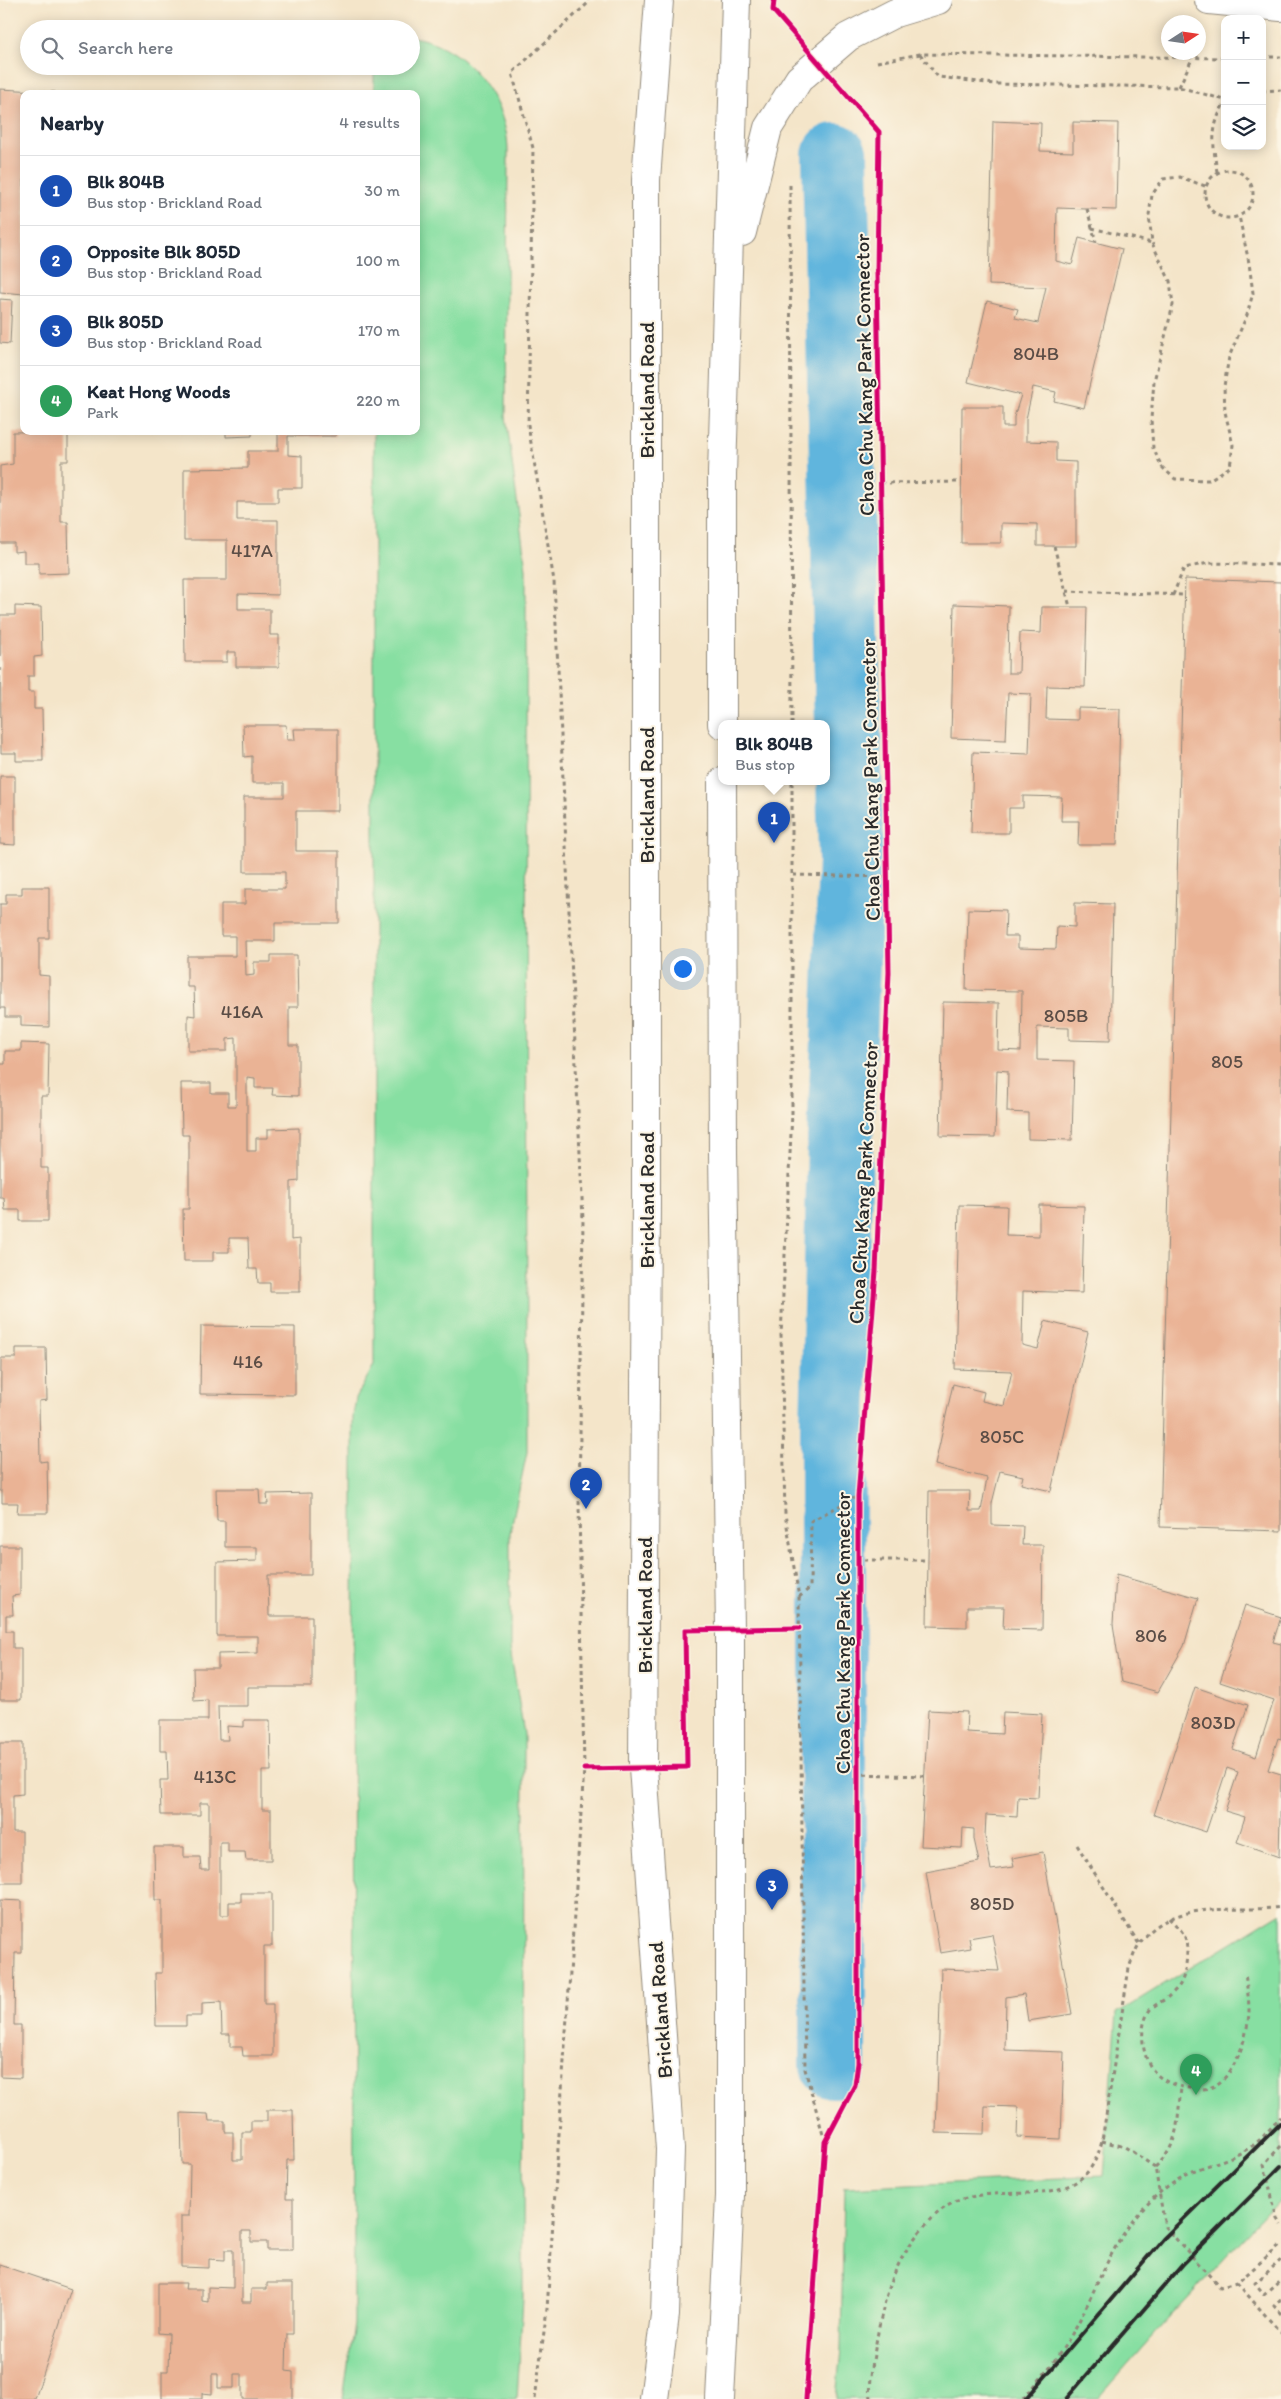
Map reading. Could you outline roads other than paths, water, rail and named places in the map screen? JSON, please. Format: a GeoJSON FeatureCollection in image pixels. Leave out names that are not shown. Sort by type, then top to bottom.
{"type":"FeatureCollection","features":[{"type":"Feature","properties":{"kind":"main road","name":"Brickland Road"},"geometry":{"type":"LineString","coordinates":[[654,2399],[665,2315],[670,2149],[643,1767],[646,1200],[646,180],[659,0]]}},
{"type":"Feature","properties":{"kind":"main road"},"geometry":{"type":"LineString","coordinates":[[722,720],[722,474],[736,0]]}},
{"type":"Feature","properties":{"kind":"main road"},"geometry":{"type":"LineString","coordinates":[[726,306],[752,188],[768,128],[799,79],[848,37],[895,13],[938,0]]}},
{"type":"Feature","properties":{"kind":"main road"},"geometry":{"type":"LineString","coordinates":[[1209,0],[1281,7]]}},
{"type":"Feature","properties":{"kind":"main road"},"geometry":{"type":"LineString","coordinates":[[720,2399],[730,2156],[730,1630],[722,1152],[722,785]]}},
{"type":"Feature","properties":{"kind":"waterway"},"geometry":{"type":"LineString","coordinates":[[833,2065],[833,1429],[840,1141],[851,861],[835,156]]}},
{"type":"Feature","properties":{"kind":"railway"},"geometry":{"type":"LineString","coordinates":[[1026,2399],[1163,2239],[1281,2123]]}},
{"type":"Feature","properties":{"kind":"railway"},"geometry":{"type":"LineString","coordinates":[[1066,2399],[1184,2263],[1281,2166]]}},
{"type":"Feature","properties":{"kind":"place","name":"Blk 804B"},"geometry":{"type":"Point","coordinates":[774,843]}},
{"type":"Feature","properties":{"kind":"place","name":"Opposite Blk 805D"},"geometry":{"type":"Point","coordinates":[586,1509]}},
{"type":"Feature","properties":{"kind":"place","name":"Blk 805D"},"geometry":{"type":"Point","coordinates":[772,1910]}},
{"type":"Feature","properties":{"kind":"place","name":"Keat Hong Woods"},"geometry":{"type":"Point","coordinates":[1196,2095]}}]}
